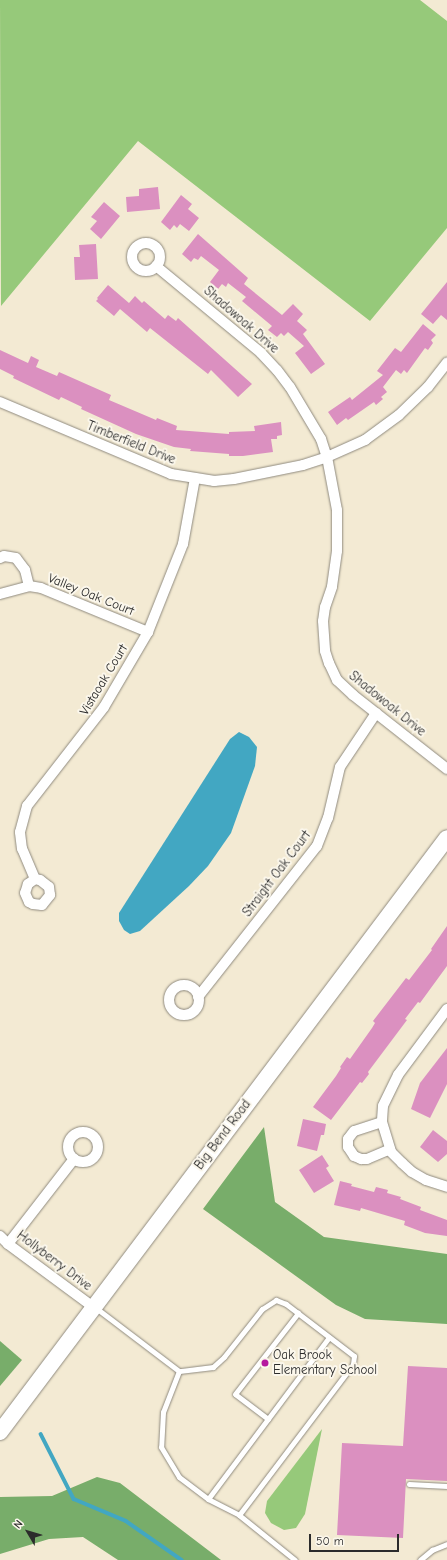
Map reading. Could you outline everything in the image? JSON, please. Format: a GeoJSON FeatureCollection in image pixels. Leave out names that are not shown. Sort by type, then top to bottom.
{"type":"FeatureCollection","features":[{"type":"Feature","properties":{"kind":"main road","name":"Big Bend Road"},"geometry":{"type":"LineString","coordinates":[[2,1429],[447,838]]}},
{"type":"Feature","properties":{"kind":"street","name":"Shadowoak Drive"},"geometry":{"type":"LineString","coordinates":[[156,266],[244,338],[277,370],[321,439],[327,457],[337,510],[338,526],[337,551],[332,587],[325,607],[325,651],[337,680],[352,695],[447,769]]}},
{"type":"Feature","properties":{"kind":"street","name":"Timberfield Drive"},"geometry":{"type":"LineString","coordinates":[[0,402],[171,474],[214,481],[254,476],[303,465],[327,457],[358,443],[380,430],[428,387],[447,363]]}},
{"type":"Feature","properties":{"kind":"street","name":"Vistaoak Court"},"geometry":{"type":"LineString","coordinates":[[35,879],[22,849],[20,832],[27,806],[104,708],[148,632],[183,544],[195,478]]}},
{"type":"Feature","properties":{"kind":"street"},"geometry":{"type":"LineString","coordinates":[[0,558],[4,556],[16,558],[25,570],[29,586]]}},
{"type":"Feature","properties":{"kind":"street","name":"Valley Oak Court"},"geometry":{"type":"LineString","coordinates":[[0,594],[29,586],[41,588],[148,632]]}},
{"type":"Feature","properties":{"kind":"street","name":"Straight Oak Court"},"geometry":{"type":"LineString","coordinates":[[198,996],[317,846],[328,818],[340,767],[376,713]]}},
{"type":"Feature","properties":{"kind":"street"},"geometry":{"type":"LineString","coordinates":[[447,1009],[398,1075],[383,1106],[382,1122],[390,1149],[412,1172],[426,1180],[447,1187]]}},
{"type":"Feature","properties":{"kind":"street"},"geometry":{"type":"LineString","coordinates":[[382,1122],[354,1131],[348,1139],[348,1147],[354,1156],[361,1159],[390,1149]]}},
{"type":"Feature","properties":{"kind":"street"},"geometry":{"type":"LineString","coordinates":[[8,1244],[74,1159]]}},
{"type":"Feature","properties":{"kind":"street","name":"Hollyberry Drive"},"geometry":{"type":"LineString","coordinates":[[0,1236],[8,1244],[93,1307]]}},
{"type":"Feature","properties":{"kind":"lane"},"geometry":{"type":"LineString","coordinates":[[93,1307],[178,1371],[213,1367],[224,1357],[262,1309],[276,1300],[286,1304],[354,1356],[353,1364],[238,1515]]}},
{"type":"Feature","properties":{"kind":"lane"},"geometry":{"type":"LineString","coordinates":[[268,1419],[235,1394],[298,1313]]}},
{"type":"Feature","properties":{"kind":"lane"},"geometry":{"type":"LineString","coordinates":[[208,1498],[329,1337]]}},
{"type":"Feature","properties":{"kind":"lane"},"geometry":{"type":"LineString","coordinates":[[178,1371],[163,1412],[160,1447],[179,1477],[208,1498],[238,1515],[295,1560]]}},
{"type":"Feature","properties":{"kind":"lane"},"geometry":{"type":"LineString","coordinates":[[409,1484],[447,1486]]}},
{"type":"Feature","properties":{"kind":"lane"},"geometry":{"type":"LineString","coordinates":[[420,1560],[432,1550],[447,1544]]}},
{"type":"Feature","properties":{"kind":"green space"},"geometry":{"type":"Polygon","coordinates":[[[0,0],[420,0],[447,21],[447,228],[370,321],[138,141],[1,306],[0,0]]]}},
{"type":"Feature","properties":{"kind":"green space"},"geometry":{"type":"Polygon","coordinates":[[[264,1127],[275,1202],[324,1237],[447,1254],[447,1324],[365,1319],[336,1305],[203,1209],[264,1127]]]}},
{"type":"Feature","properties":{"kind":"green space"},"geometry":{"type":"Polygon","coordinates":[[[0,1341],[22,1360],[0,1386],[0,1341]]]}},
{"type":"Feature","properties":{"kind":"green space"},"geometry":{"type":"Polygon","coordinates":[[[322,1429],[305,1514],[296,1528],[284,1530],[271,1523],[265,1513],[267,1501],[322,1429]]]}},
{"type":"Feature","properties":{"kind":"green space"},"geometry":{"type":"Polygon","coordinates":[[[97,1477],[120,1483],[221,1560],[118,1560],[83,1537],[49,1539],[0,1554],[0,1497],[52,1496],[97,1477]]]}},
{"type":"Feature","properties":{"kind":"water"},"geometry":{"type":"Polygon","coordinates":[[[239,732],[249,737],[257,747],[255,766],[231,833],[208,866],[189,886],[140,931],[130,934],[124,930],[119,921],[119,913],[230,739],[239,732]]]}},
{"type":"Feature","properties":{"kind":"building"},"geometry":{"type":"Polygon","coordinates":[[[158,187],[160,209],[127,212],[126,197],[139,196],[139,189],[158,187]]]}},
{"type":"Feature","properties":{"kind":"building"},"geometry":{"type":"Polygon","coordinates":[[[181,195],[192,204],[188,209],[199,218],[189,231],[180,224],[177,228],[174,225],[170,230],[161,222],[181,195]]]}},
{"type":"Feature","properties":{"kind":"building"},"geometry":{"type":"Polygon","coordinates":[[[104,202],[120,216],[101,239],[90,229],[97,221],[91,217],[104,202]]]}},
{"type":"Feature","properties":{"kind":"building"},"geometry":{"type":"Polygon","coordinates":[[[198,234],[248,278],[244,284],[282,315],[293,304],[303,314],[297,321],[307,330],[303,334],[325,364],[311,374],[295,353],[304,346],[288,332],[284,336],[281,333],[277,337],[268,330],[272,326],[242,301],[246,297],[228,283],[226,287],[222,284],[218,289],[210,282],[219,270],[201,256],[198,260],[194,258],[191,262],[182,254],[198,234]]]}},
{"type":"Feature","properties":{"kind":"building"},"geometry":{"type":"Polygon","coordinates":[[[96,244],[98,279],[75,280],[74,257],[80,257],[79,245],[96,244]]]}},
{"type":"Feature","properties":{"kind":"building"},"geometry":{"type":"Polygon","coordinates":[[[447,282],[447,320],[441,315],[433,324],[421,314],[447,282]]]}},
{"type":"Feature","properties":{"kind":"building"},"geometry":{"type":"Polygon","coordinates":[[[108,285],[129,303],[135,296],[142,303],[144,301],[165,319],[168,315],[176,321],[178,318],[252,384],[238,397],[211,370],[208,374],[150,328],[147,332],[120,309],[114,316],[96,301],[108,285]]]}},
{"type":"Feature","properties":{"kind":"building"},"geometry":{"type":"Polygon","coordinates":[[[423,324],[436,335],[431,340],[433,343],[428,350],[425,348],[407,373],[404,370],[401,374],[396,370],[383,387],[387,392],[381,397],[383,399],[376,405],[374,402],[348,420],[346,418],[337,425],[328,412],[350,397],[352,400],[383,375],[377,371],[395,348],[401,352],[423,324]]]}},
{"type":"Feature","properties":{"kind":"building"},"geometry":{"type":"Polygon","coordinates":[[[0,350],[28,363],[31,356],[39,360],[36,367],[57,376],[59,372],[111,395],[109,400],[156,420],[157,418],[177,426],[176,430],[229,434],[229,432],[255,431],[254,426],[281,422],[282,435],[277,436],[277,439],[271,439],[273,452],[243,456],[229,456],[229,454],[190,451],[191,449],[174,447],[136,434],[81,409],[82,407],[61,397],[59,400],[13,378],[14,376],[0,369],[0,350]]]}},
{"type":"Feature","properties":{"kind":"building"},"geometry":{"type":"Polygon","coordinates":[[[447,926],[447,966],[420,1003],[418,1002],[405,1019],[407,1020],[368,1072],[369,1074],[362,1083],[360,1082],[331,1120],[313,1107],[336,1076],[347,1057],[350,1059],[372,1028],[375,1023],[373,1021],[406,978],[409,980],[432,950],[431,949],[447,926]]]}},
{"type":"Feature","properties":{"kind":"building"},"geometry":{"type":"Polygon","coordinates":[[[447,1048],[447,1084],[430,1118],[411,1109],[420,1083],[447,1048]]]}},
{"type":"Feature","properties":{"kind":"building"},"geometry":{"type":"Polygon","coordinates":[[[303,1119],[326,1124],[324,1135],[321,1135],[317,1151],[297,1146],[303,1119]]]}},
{"type":"Feature","properties":{"kind":"building"},"geometry":{"type":"Polygon","coordinates":[[[433,1130],[447,1141],[447,1154],[438,1162],[420,1147],[433,1130]]]}},
{"type":"Feature","properties":{"kind":"building"},"geometry":{"type":"Polygon","coordinates":[[[322,1155],[329,1166],[326,1168],[334,1181],[314,1193],[299,1170],[322,1155]]]}},
{"type":"Feature","properties":{"kind":"building"},"geometry":{"type":"Polygon","coordinates":[[[340,1181],[352,1184],[351,1186],[374,1192],[376,1187],[388,1190],[387,1193],[401,1197],[400,1199],[421,1207],[420,1210],[447,1220],[447,1236],[425,1233],[404,1225],[405,1221],[361,1208],[360,1211],[334,1205],[340,1181]]]}},
{"type":"Feature","properties":{"kind":"building"},"geometry":{"type":"Polygon","coordinates":[[[408,1366],[447,1368],[447,1481],[406,1479],[403,1538],[337,1535],[342,1443],[403,1446],[408,1366]]]}},
{"type":"Feature","properties":{"kind":"waterway"},"geometry":{"type":"LineString","coordinates":[[41,1434],[74,1499],[126,1521],[182,1560]]}},
{"type":"Feature","properties":{"kind":"place","name":"Oak Brook Elementary School"},"geometry":{"type":"Point","coordinates":[265,1363]}}]}
